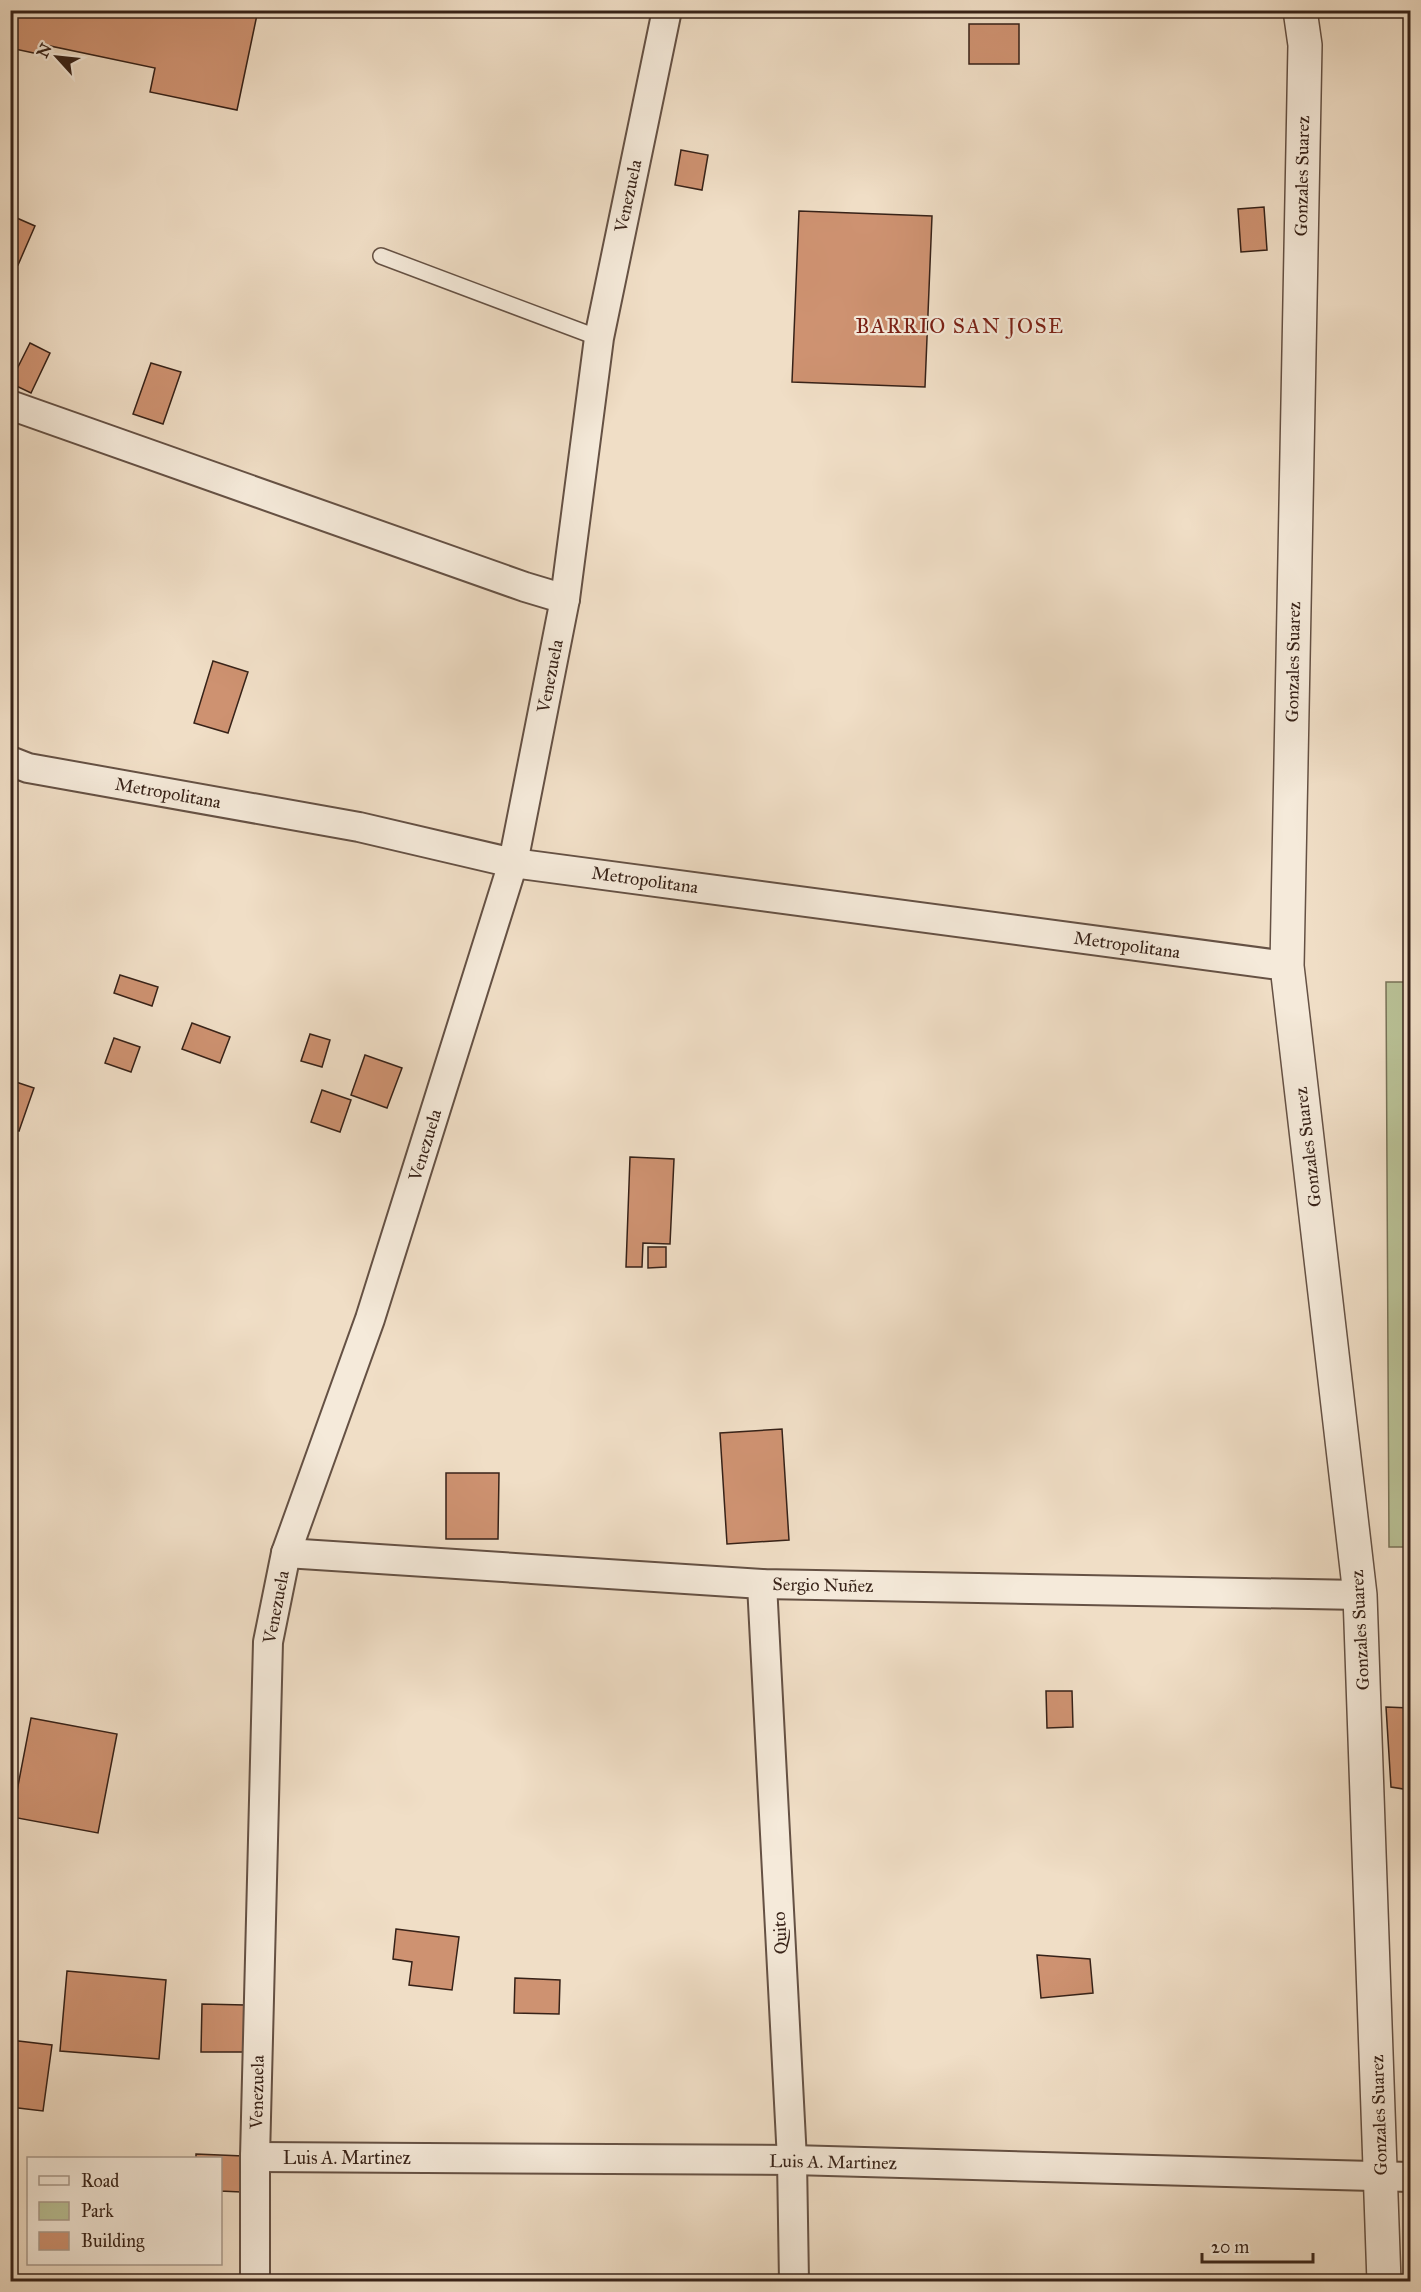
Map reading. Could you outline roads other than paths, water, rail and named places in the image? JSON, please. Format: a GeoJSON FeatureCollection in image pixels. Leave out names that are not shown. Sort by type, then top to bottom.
{"type":"FeatureCollection","features":[{"type":"Feature","properties":{"kind":"street","name":"Venezuela"},"geometry":{"type":"LineString","coordinates":[[255,2282],[255,2157],[267,1642],[286,1553],[370,1318],[513,863],[565,599],[599,338],[666,10]]}},
{"type":"Feature","properties":{"kind":"street","name":"Gonzales Suarez"},"geometry":{"type":"LineString","coordinates":[[1300,10],[1305,45],[1287,966],[1360,1594],[1396,2177],[1384,2282]]}},
{"type":"Feature","properties":{"kind":"street"},"geometry":{"type":"LineString","coordinates":[[10,405],[525,587],[565,599]]}},
{"type":"Feature","properties":{"kind":"street","name":"Metropolitana"},"geometry":{"type":"LineString","coordinates":[[16,761],[359,827],[513,863],[1287,966]]}},
{"type":"Feature","properties":{"kind":"street","name":"Sergio Nuñez"},"geometry":{"type":"LineString","coordinates":[[286,1553],[762,1584],[1360,1594]]}},
{"type":"Feature","properties":{"kind":"street","name":"Quito"},"geometry":{"type":"LineString","coordinates":[[762,1584],[792,2160],[794,2282]]}},
{"type":"Feature","properties":{"kind":"street","name":"Luis A. Martinez"},"geometry":{"type":"LineString","coordinates":[[255,2157],[792,2160],[1396,2177]]}},
{"type":"Feature","properties":{"kind":"lane"},"geometry":{"type":"LineString","coordinates":[[381,256],[599,338]]}},
{"type":"Feature","properties":{"kind":"district","name":"BARRIO SAN JOSE"},"geometry":{"type":"Point","coordinates":[960,326]}}]}
